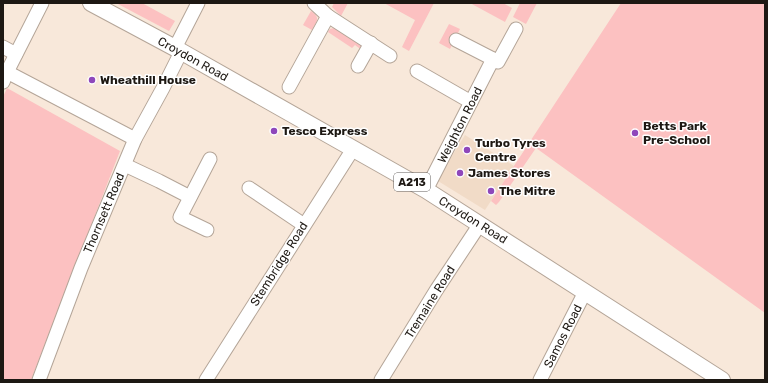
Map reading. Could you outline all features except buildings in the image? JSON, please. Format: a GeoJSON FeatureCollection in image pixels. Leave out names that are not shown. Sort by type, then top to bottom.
{"type":"FeatureCollection","features":[{"type":"Feature","properties":{"kind":"main road","name":"Croydon Road"},"geometry":{"type":"LineString","coordinates":[[91,3],[178,50],[426,190],[722,380]]}},
{"type":"Feature","properties":{"kind":"street"},"geometry":{"type":"LineString","coordinates":[[42,3],[5,77],[135,139]]}},
{"type":"Feature","properties":{"kind":"street","name":"Thornsett Road"},"geometry":{"type":"LineString","coordinates":[[39,380],[81,268],[135,139],[163,88],[198,3]]}},
{"type":"Feature","properties":{"kind":"street"},"geometry":{"type":"LineString","coordinates":[[314,3],[328,16],[390,56]]}},
{"type":"Feature","properties":{"kind":"street"},"geometry":{"type":"LineString","coordinates":[[289,87],[328,16]]}},
{"type":"Feature","properties":{"kind":"street","name":"Weighton Road"},"geometry":{"type":"LineString","coordinates":[[426,190],[493,59],[498,62],[516,29]]}},
{"type":"Feature","properties":{"kind":"street"},"geometry":{"type":"LineString","coordinates":[[456,40],[493,59]]}},
{"type":"Feature","properties":{"kind":"street"},"geometry":{"type":"LineString","coordinates":[[358,66],[371,43]]}},
{"type":"Feature","properties":{"kind":"street"},"geometry":{"type":"LineString","coordinates":[[3,47],[16,54]]}},
{"type":"Feature","properties":{"kind":"street"},"geometry":{"type":"LineString","coordinates":[[417,71],[471,102]]}},
{"type":"Feature","properties":{"kind":"street","name":"Stembridge Road"},"geometry":{"type":"LineString","coordinates":[[206,380],[353,149]]}},
{"type":"Feature","properties":{"kind":"street"},"geometry":{"type":"LineString","coordinates":[[207,230],[180,217],[210,159]]}},
{"type":"Feature","properties":{"kind":"street"},"geometry":{"type":"LineString","coordinates":[[125,165],[190,197]]}},
{"type":"Feature","properties":{"kind":"street"},"geometry":{"type":"LineString","coordinates":[[249,188],[304,225]]}},
{"type":"Feature","properties":{"kind":"street","name":"Tremaine Road"},"geometry":{"type":"LineString","coordinates":[[381,380],[437,289],[480,224]]}},
{"type":"Feature","properties":{"kind":"street","name":"Samos Road"},"geometry":{"type":"LineString","coordinates":[[540,380],[585,292]]}},
{"type":"Feature","properties":{"kind":"shaded area"},"geometry":{"type":"Polygon","coordinates":[[[116,3],[142,3],[175,21],[169,31],[116,3]]]}},
{"type":"Feature","properties":{"kind":"shaded area"},"geometry":{"type":"Polygon","coordinates":[[[334,3],[348,3],[341,16],[332,7],[334,3]]]}},
{"type":"Feature","properties":{"kind":"shaded area"},"geometry":{"type":"Polygon","coordinates":[[[384,3],[434,3],[409,51],[402,47],[415,20],[384,3]]]}},
{"type":"Feature","properties":{"kind":"shaded area"},"geometry":{"type":"Polygon","coordinates":[[[470,3],[503,3],[512,8],[505,22],[470,3]]]}},
{"type":"Feature","properties":{"kind":"shaded area"},"geometry":{"type":"Polygon","coordinates":[[[520,3],[537,3],[526,24],[513,17],[520,3]]]}},
{"type":"Feature","properties":{"kind":"shaded area"},"geometry":{"type":"Polygon","coordinates":[[[621,3],[765,3],[765,313],[536,148],[499,202],[496,205],[491,201],[621,3]]]}},
{"type":"Feature","properties":{"kind":"shaded area"},"geometry":{"type":"Polygon","coordinates":[[[311,11],[317,18],[317,22],[312,30],[303,25],[311,11]]]}},
{"type":"Feature","properties":{"kind":"shaded area"},"geometry":{"type":"Polygon","coordinates":[[[449,24],[460,29],[450,49],[439,43],[449,24]]]}},
{"type":"Feature","properties":{"kind":"shaded area"},"geometry":{"type":"Polygon","coordinates":[[[338,27],[365,43],[363,51],[355,45],[352,48],[328,32],[330,29],[338,27]]]}},
{"type":"Feature","properties":{"kind":"shaded area"},"geometry":{"type":"Polygon","coordinates":[[[7,88],[120,151],[31,380],[3,380],[3,97],[7,88]]]}},
{"type":"Feature","properties":{"kind":"shaded area"},"geometry":{"type":"Polygon","coordinates":[[[465,135],[514,166],[485,210],[438,181],[465,135]]]}},
{"type":"Feature","properties":{"kind":"place","name":"Wheathill House"},"geometry":{"type":"Point","coordinates":[92,80]}},
{"type":"Feature","properties":{"kind":"place","name":"Tesco Express"},"geometry":{"type":"Point","coordinates":[274,131]}},
{"type":"Feature","properties":{"kind":"place","name":"Betts Park Pre-School"},"geometry":{"type":"Point","coordinates":[635,133]}},
{"type":"Feature","properties":{"kind":"place","name":"Turbo Tyres Centre"},"geometry":{"type":"Point","coordinates":[467,150]}},
{"type":"Feature","properties":{"kind":"place","name":"James Stores"},"geometry":{"type":"Point","coordinates":[460,173]}},
{"type":"Feature","properties":{"kind":"place","name":"The Mitre"},"geometry":{"type":"Point","coordinates":[491,191]}}]}
